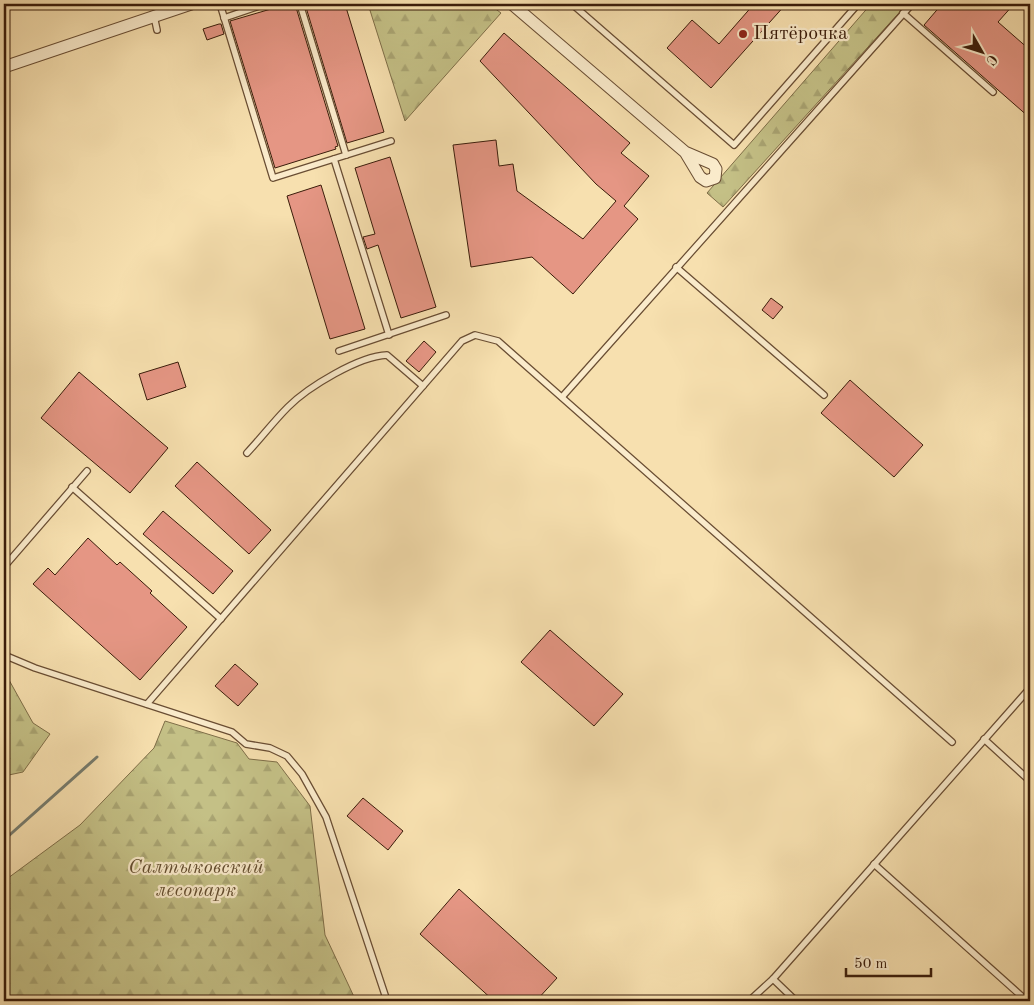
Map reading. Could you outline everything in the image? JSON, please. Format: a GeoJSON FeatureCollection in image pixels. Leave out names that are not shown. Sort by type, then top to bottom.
{"type":"FeatureCollection","features":[{"type":"Feature","properties":{"kind":"street"},"geometry":{"type":"LineString","coordinates":[[4,66],[191,4]]}},
{"type":"Feature","properties":{"kind":"street"},"geometry":{"type":"LineString","coordinates":[[512,4],[684,152]]}},
{"type":"Feature","properties":{"kind":"lane"},"geometry":{"type":"LineString","coordinates":[[220,4],[273,178],[390,141]]}},
{"type":"Feature","properties":{"kind":"lane"},"geometry":{"type":"LineString","coordinates":[[224,18],[265,4]]}},
{"type":"Feature","properties":{"kind":"lane"},"geometry":{"type":"LineString","coordinates":[[300,4],[346,155]]}},
{"type":"Feature","properties":{"kind":"lane"},"geometry":{"type":"LineString","coordinates":[[572,4],[734,145],[858,4]]}},
{"type":"Feature","properties":{"kind":"lane"},"geometry":{"type":"LineString","coordinates":[[562,397],[912,4]]}},
{"type":"Feature","properties":{"kind":"lane"},"geometry":{"type":"LineString","coordinates":[[903,13],[993,92]]}},
{"type":"Feature","properties":{"kind":"lane"},"geometry":{"type":"LineString","coordinates":[[154,16],[158,30]]}},
{"type":"Feature","properties":{"kind":"lane"},"geometry":{"type":"LineString","coordinates":[[4,73],[6,81]]}},
{"type":"Feature","properties":{"kind":"lane"},"geometry":{"type":"LineString","coordinates":[[334,159],[389,335]]}},
{"type":"Feature","properties":{"kind":"lane"},"geometry":{"type":"LineString","coordinates":[[676,267],[824,395]]}},
{"type":"Feature","properties":{"kind":"lane"},"geometry":{"type":"LineString","coordinates":[[338,351],[446,315]]}},
{"type":"Feature","properties":{"kind":"lane"},"geometry":{"type":"LineString","coordinates":[[147,704],[462,341],[475,335],[498,341],[952,742]]}},
{"type":"Feature","properties":{"kind":"lane"},"geometry":{"type":"LineString","coordinates":[[247,453],[289,405],[337,372],[375,357],[387,355],[423,386]]}},
{"type":"Feature","properties":{"kind":"lane"},"geometry":{"type":"LineString","coordinates":[[4,567],[87,471]]}},
{"type":"Feature","properties":{"kind":"lane"},"geometry":{"type":"LineString","coordinates":[[72,487],[221,619]]}},
{"type":"Feature","properties":{"kind":"lane"},"geometry":{"type":"LineString","coordinates":[[4,655],[35,668],[232,732],[246,744],[270,748],[287,756],[302,774],[326,817],[387,1001]]}},
{"type":"Feature","properties":{"kind":"lane"},"geometry":{"type":"LineString","coordinates":[[749,1001],[773,979],[1030,688]]}},
{"type":"Feature","properties":{"kind":"lane"},"geometry":{"type":"LineString","coordinates":[[984,739],[1030,781]]}},
{"type":"Feature","properties":{"kind":"lane"},"geometry":{"type":"LineString","coordinates":[[874,864],[1027,1001]]}},
{"type":"Feature","properties":{"kind":"lane"},"geometry":{"type":"LineString","coordinates":[[773,979],[796,1001]]}},
{"type":"Feature","properties":{"kind":"green space"},"geometry":{"type":"Polygon","coordinates":[[[368,4],[489,4],[501,13],[405,121],[368,4]]]}},
{"type":"Feature","properties":{"kind":"green space"},"geometry":{"type":"Polygon","coordinates":[[[871,4],[907,4],[723,207],[707,193],[871,4]]]}},
{"type":"Feature","properties":{"kind":"green space"},"geometry":{"type":"Polygon","coordinates":[[[4,671],[33,723],[50,734],[23,772],[4,776],[4,671]]]}},
{"type":"Feature","properties":{"kind":"green space","name":"Салтыковский лесопарк"},"geometry":{"type":"Polygon","coordinates":[[[165,721],[237,743],[249,759],[277,762],[310,806],[325,935],[356,1001],[4,1001],[4,881],[80,825],[154,748],[165,721]]]}},
{"type":"Feature","properties":{"kind":"building"},"geometry":{"type":"Polygon","coordinates":[[[288,4],[295,4],[338,146],[335,147],[336,149],[275,168],[230,21],[288,4]]]}},
{"type":"Feature","properties":{"kind":"building"},"geometry":{"type":"Polygon","coordinates":[[[305,4],[345,4],[384,132],[347,143],[305,4]]]}},
{"type":"Feature","properties":{"kind":"building"},"geometry":{"type":"Polygon","coordinates":[[[754,4],[786,4],[711,88],[667,48],[692,20],[719,44],[754,4]]]}},
{"type":"Feature","properties":{"kind":"building"},"geometry":{"type":"Polygon","coordinates":[[[942,4],[1014,4],[998,22],[1030,50],[1030,118],[924,25],[942,4]]]}},
{"type":"Feature","properties":{"kind":"building"},"geometry":{"type":"Polygon","coordinates":[[[221,24],[224,34],[207,40],[203,29],[221,24]]]}},
{"type":"Feature","properties":{"kind":"building"},"geometry":{"type":"Polygon","coordinates":[[[504,33],[630,143],[621,153],[649,176],[624,206],[638,219],[573,294],[532,257],[471,267],[453,145],[496,140],[499,166],[513,164],[517,191],[583,239],[616,201],[596,184],[480,61],[504,33]]]}},
{"type":"Feature","properties":{"kind":"building"},"geometry":{"type":"Polygon","coordinates":[[[390,157],[436,307],[401,318],[378,245],[367,249],[363,237],[375,234],[355,168],[390,157]]]}},
{"type":"Feature","properties":{"kind":"building"},"geometry":{"type":"Polygon","coordinates":[[[321,185],[365,329],[330,339],[287,196],[321,185]]]}},
{"type":"Feature","properties":{"kind":"building"},"geometry":{"type":"Polygon","coordinates":[[[771,298],[783,307],[773,319],[762,310],[771,298]]]}},
{"type":"Feature","properties":{"kind":"building"},"geometry":{"type":"Polygon","coordinates":[[[424,341],[436,352],[419,372],[406,361],[424,341]]]}},
{"type":"Feature","properties":{"kind":"building"},"geometry":{"type":"Polygon","coordinates":[[[178,362],[186,387],[147,400],[139,374],[178,362]]]}},
{"type":"Feature","properties":{"kind":"building"},"geometry":{"type":"Polygon","coordinates":[[[79,372],[168,448],[130,493],[41,418],[79,372]]]}},
{"type":"Feature","properties":{"kind":"building"},"geometry":{"type":"Polygon","coordinates":[[[850,380],[923,445],[894,477],[821,413],[850,380]]]}},
{"type":"Feature","properties":{"kind":"building"},"geometry":{"type":"Polygon","coordinates":[[[197,462],[271,530],[249,554],[175,486],[197,462]]]}},
{"type":"Feature","properties":{"kind":"building"},"geometry":{"type":"Polygon","coordinates":[[[163,511],[233,571],[213,594],[143,534],[163,511]]]}},
{"type":"Feature","properties":{"kind":"building"},"geometry":{"type":"Polygon","coordinates":[[[88,538],[117,565],[120,562],[187,627],[140,680],[33,584],[48,568],[55,575],[88,538]]]}},
{"type":"Feature","properties":{"kind":"building"},"geometry":{"type":"Polygon","coordinates":[[[550,630],[623,694],[594,726],[521,662],[550,630]]]}},
{"type":"Feature","properties":{"kind":"building"},"geometry":{"type":"Polygon","coordinates":[[[235,664],[258,684],[238,706],[215,686],[235,664]]]}},
{"type":"Feature","properties":{"kind":"building"},"geometry":{"type":"Polygon","coordinates":[[[363,798],[403,831],[388,850],[347,816],[363,798]]]}},
{"type":"Feature","properties":{"kind":"building"},"geometry":{"type":"Polygon","coordinates":[[[459,889],[557,978],[536,1001],[494,1001],[420,934],[459,889]]]}},
{"type":"Feature","properties":{"kind":"waterway"},"geometry":{"type":"LineString","coordinates":[[4,840],[97,757]]}},
{"type":"Feature","properties":{"kind":"place","name":"Пятёрочка"},"geometry":{"type":"Point","coordinates":[743,34]}}]}
